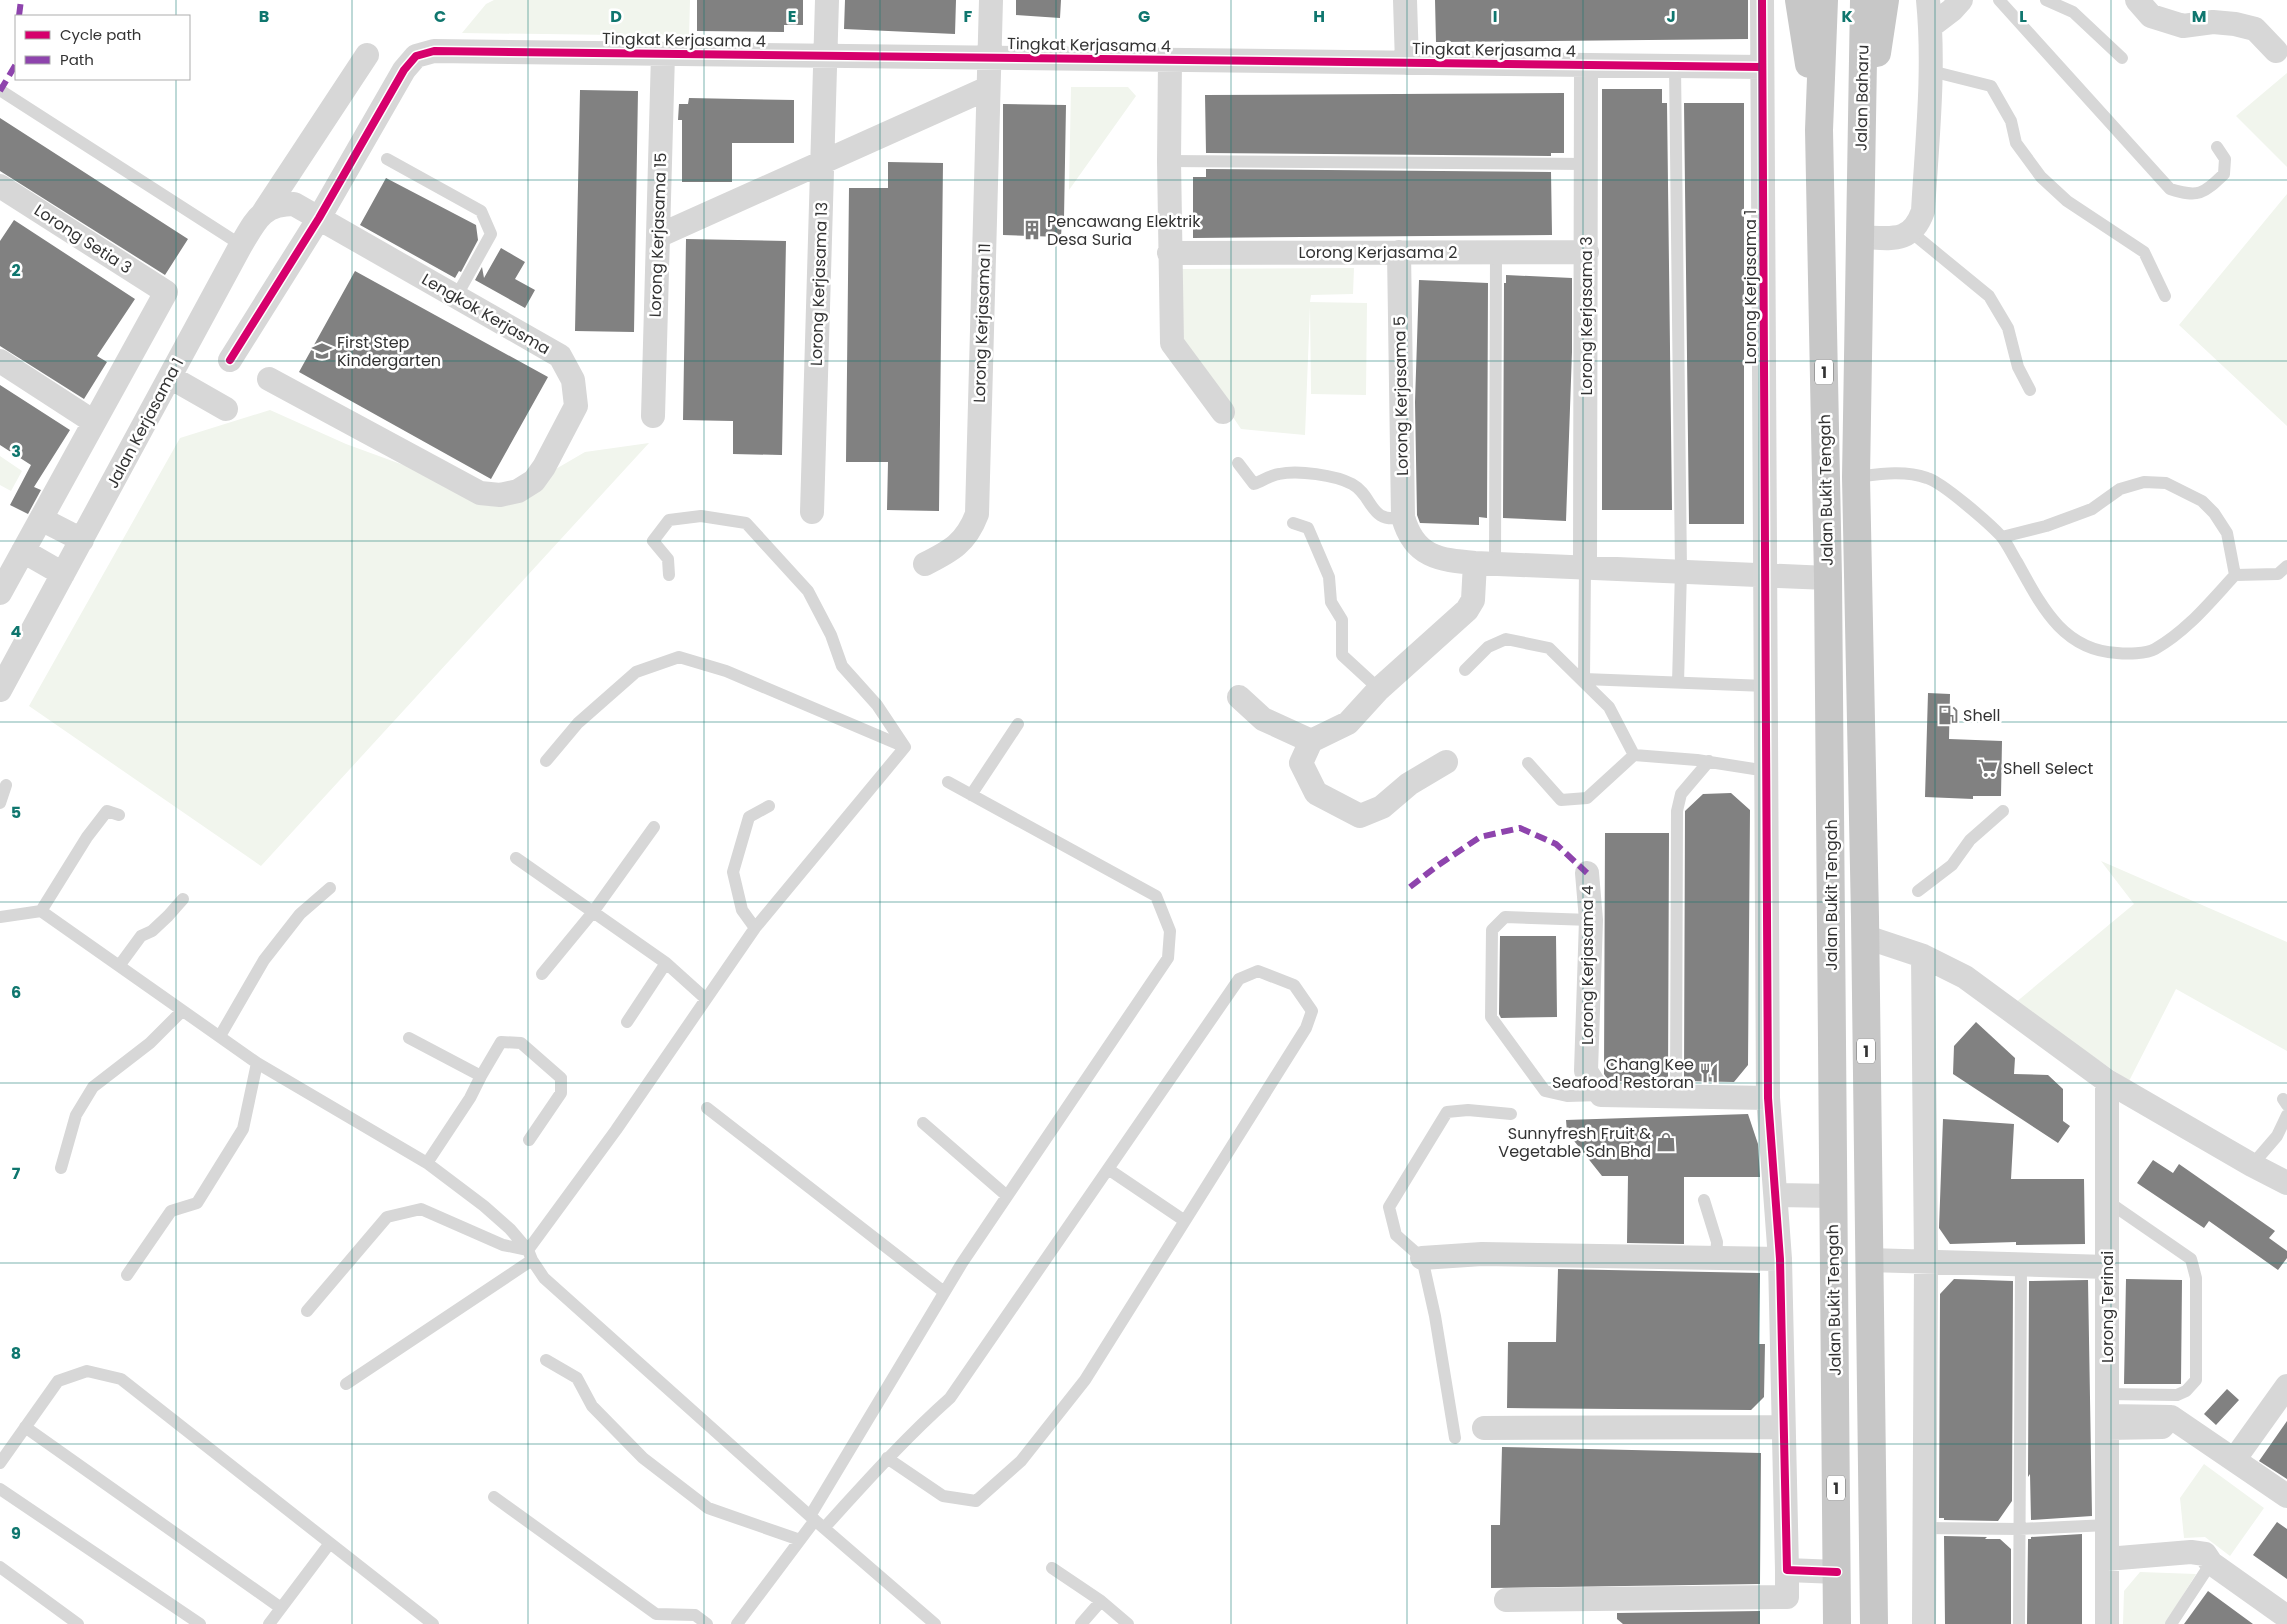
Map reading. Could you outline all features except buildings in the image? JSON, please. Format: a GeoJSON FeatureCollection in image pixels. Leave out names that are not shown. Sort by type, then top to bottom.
{"type":"FeatureCollection","features":[{"type":"Feature","properties":{"kind":"highway"},"geometry":{"type":"LineString","coordinates":[[1799,0],[1819,130]]}},
{"type":"Feature","properties":{"kind":"highway","name":"1"},"geometry":{"type":"LineString","coordinates":[[1819,130],[1824,0]]}},
{"type":"Feature","properties":{"kind":"highway","name":"Jalan Baharu"},"geometry":{"type":"LineString","coordinates":[[1860,196],[1864,0]]}},
{"type":"Feature","properties":{"kind":"highway"},"geometry":{"type":"LineString","coordinates":[[1860,196],[1872,89],[1885,0]]}},
{"type":"Feature","properties":{"kind":"highway","name":"Jalan Bukit Tengah"},"geometry":{"type":"LineString","coordinates":[[1819,130],[1828,578],[1837,1624]]}},
{"type":"Feature","properties":{"kind":"highway","name":"Jalan Bukit Tengah"},"geometry":{"type":"LineString","coordinates":[[1860,196],[1856,477],[1866,937],[1868,1260],[1874,1624]]}},
{"type":"Feature","properties":{"kind":"street","name":"Lorong Kerjasama 13"},"geometry":{"type":"LineString","coordinates":[[812,512],[827,0]]}},
{"type":"Feature","properties":{"kind":"street","name":"Lorong Kerjasama 11"},"geometry":{"type":"LineString","coordinates":[[925,564],[950,552],[962,541],[976,514],[991,0]]}},
{"type":"Feature","properties":{"kind":"street"},"geometry":{"type":"LineString","coordinates":[[1405,0],[1407,63]]}},
{"type":"Feature","properties":{"kind":"street","name":"Lorong Kerjasama 1"},"geometry":{"type":"LineString","coordinates":[[1506,1600],[1787,1597],[1780,1259],[1768,1098],[1762,0]]}},
{"type":"Feature","properties":{"kind":"street"},"geometry":{"type":"LineString","coordinates":[[1860,237],[1900,238],[1911,232],[1918,225],[1923,211],[1931,71],[1931,26],[1928,0]]}},
{"type":"Feature","properties":{"kind":"street"},"geometry":{"type":"LineString","coordinates":[[1931,26],[1952,10],[1961,0]]}},
{"type":"Feature","properties":{"kind":"street"},"geometry":{"type":"LineString","coordinates":[[2137,0],[2151,16],[2183,26],[2213,22],[2235,24],[2255,30],[2276,51]]}},
{"type":"Feature","properties":{"kind":"street","name":"Tingkat Kerjasama 4"},"geometry":{"type":"LineString","coordinates":[[318,218],[404,70],[416,56],[434,51],[1762,67]]}},
{"type":"Feature","properties":{"kind":"street","name":"Lorong Kerjasama 15"},"geometry":{"type":"LineString","coordinates":[[653,416],[663,54]]}},
{"type":"Feature","properties":{"kind":"street","name":"Jalan Kerjasama 1"},"geometry":{"type":"LineString","coordinates":[[0,690],[241,245],[367,55]]}},
{"type":"Feature","properties":{"kind":"street"},"geometry":{"type":"LineString","coordinates":[[1170,60],[1168,161],[1172,343],[1223,412]]}},
{"type":"Feature","properties":{"kind":"street","name":"Lorong Kerjasama 3"},"geometry":{"type":"LineString","coordinates":[[1585,567],[1586,65]]}},
{"type":"Feature","properties":{"kind":"street"},"geometry":{"type":"LineString","coordinates":[[658,236],[988,88]]}},
{"type":"Feature","properties":{"kind":"street","name":"Lorong Setia 3"},"geometry":{"type":"LineString","coordinates":[[0,186],[166,292],[94,422]]}},
{"type":"Feature","properties":{"kind":"street"},"geometry":{"type":"LineString","coordinates":[[230,360],[318,218],[294,204],[280,204],[269,207],[263,213]]}},
{"type":"Feature","properties":{"kind":"street","name":"Lengkok Kerjasma"},"geometry":{"type":"LineString","coordinates":[[269,379],[480,493],[500,495],[518,491],[534,482],[576,406],[573,380],[560,356],[318,218]]}},
{"type":"Feature","properties":{"kind":"street","name":"Lorong Kerjasama 5"},"geometry":{"type":"LineString","coordinates":[[1399,252],[1407,528]]}},
{"type":"Feature","properties":{"kind":"street","name":"Lorong Kerjasama 2"},"geometry":{"type":"LineString","coordinates":[[1169,253],[1587,252]]}},
{"type":"Feature","properties":{"kind":"street"},"geometry":{"type":"LineString","coordinates":[[0,361],[94,422],[0,593]]}},
{"type":"Feature","properties":{"kind":"street"},"geometry":{"type":"LineString","coordinates":[[170,377],[226,409]]}},
{"type":"Feature","properties":{"kind":"street"},"geometry":{"type":"LineString","coordinates":[[41,519],[82,540]]}},
{"type":"Feature","properties":{"kind":"street"},"geometry":{"type":"LineString","coordinates":[[1407,528],[1422,550],[1435,558],[1828,578]]}},
{"type":"Feature","properties":{"kind":"street"},"geometry":{"type":"LineString","coordinates":[[23,551],[63,574]]}},
{"type":"Feature","properties":{"kind":"street"},"geometry":{"type":"LineString","coordinates":[[1446,762],[1409,784],[1382,807],[1360,816],[1316,793],[1301,763],[1311,741],[1348,724],[1379,689],[1467,610],[1473,600],[1485,562]]}},
{"type":"Feature","properties":{"kind":"street"},"geometry":{"type":"LineString","coordinates":[[1239,697],[1262,719],[1311,741]]}},
{"type":"Feature","properties":{"kind":"street","name":"Lorong Kerjasama 4"},"geometry":{"type":"LineString","coordinates":[[1587,873],[1591,920],[1586,1071],[1601,1095]]}},
{"type":"Feature","properties":{"kind":"street"},"geometry":{"type":"LineString","coordinates":[[1866,937],[1923,956],[1964,977],[2106,1081],[2252,1165],[2287,1183]]}},
{"type":"Feature","properties":{"kind":"street"},"geometry":{"type":"LineString","coordinates":[[1923,956],[1926,1262],[1924,1624]]}},
{"type":"Feature","properties":{"kind":"street","name":"Lorong Terinai"},"geometry":{"type":"LineString","coordinates":[[2106,1081],[2107,1624]]}},
{"type":"Feature","properties":{"kind":"street"},"geometry":{"type":"LineString","coordinates":[[1601,1095],[1768,1098]]}},
{"type":"Feature","properties":{"kind":"street"},"geometry":{"type":"LineString","coordinates":[[1776,1195],[1833,1196]]}},
{"type":"Feature","properties":{"kind":"street"},"geometry":{"type":"LineString","coordinates":[[1422,1258],[1482,1254],[1780,1259]]}},
{"type":"Feature","properties":{"kind":"street"},"geometry":{"type":"LineString","coordinates":[[1868,1260],[2107,1267]]}},
{"type":"Feature","properties":{"kind":"street"},"geometry":{"type":"LineString","coordinates":[[2234,1460],[2287,1386]]}},
{"type":"Feature","properties":{"kind":"street"},"geometry":{"type":"LineString","coordinates":[[2108,1413],[2171,1417],[2287,1496]]}},
{"type":"Feature","properties":{"kind":"street"},"geometry":{"type":"LineString","coordinates":[[1484,1428],[1783,1427]]}},
{"type":"Feature","properties":{"kind":"street"},"geometry":{"type":"LineString","coordinates":[[2108,1559],[2191,1552],[2205,1554],[2211,1563],[2287,1617]]}},
{"type":"Feature","properties":{"kind":"street"},"geometry":{"type":"LineString","coordinates":[[1787,1570],[1837,1572]]}},
{"type":"Feature","properties":{"kind":"lane"},"geometry":{"type":"LineString","coordinates":[[2000,0],[2170,189],[2190,195],[2207,190],[2224,174],[2225,159],[2216,146]]}},
{"type":"Feature","properties":{"kind":"lane"},"geometry":{"type":"LineString","coordinates":[[2046,0],[2073,12],[2122,58]]}},
{"type":"Feature","properties":{"kind":"lane"},"geometry":{"type":"LineString","coordinates":[[1675,66],[1681,570],[1678,683]]}},
{"type":"Feature","properties":{"kind":"lane"},"geometry":{"type":"LineString","coordinates":[[1931,71],[1991,86],[2011,121],[2016,143],[2041,177],[2066,202],[2144,252],[2165,296]]}},
{"type":"Feature","properties":{"kind":"lane"},"geometry":{"type":"LineString","coordinates":[[0,90],[241,245]]}},
{"type":"Feature","properties":{"kind":"lane"},"geometry":{"type":"LineString","coordinates":[[387,159],[481,211],[490,234],[456,297]]}},
{"type":"Feature","properties":{"kind":"lane"},"geometry":{"type":"LineString","coordinates":[[1168,161],[1586,164]]}},
{"type":"Feature","properties":{"kind":"lane"},"geometry":{"type":"LineString","coordinates":[[1911,232],[1989,296],[2008,328],[2018,367],[2030,390]]}},
{"type":"Feature","properties":{"kind":"lane"},"geometry":{"type":"LineString","coordinates":[[1485,562],[1496,252]]}},
{"type":"Feature","properties":{"kind":"lane"},"geometry":{"type":"LineString","coordinates":[[1238,463],[1254,484],[1278,474],[1307,473],[1352,484],[1360,490],[1375,512],[1384,518],[1393,519],[1407,528]]}},
{"type":"Feature","properties":{"kind":"lane"},"geometry":{"type":"LineString","coordinates":[[1856,477],[1890,472],[1928,478],[1943,486],[2002,537],[2041,607],[2052,620],[2078,642],[2099,652],[2122,654],[2152,650],[2182,632],[2235,575],[2278,574],[2287,566]]}},
{"type":"Feature","properties":{"kind":"lane"},"geometry":{"type":"LineString","coordinates":[[2002,537],[2046,526],[2092,509],[2120,489],[2144,482],[2166,483],[2202,501],[2214,513],[2227,533],[2235,575]]}},
{"type":"Feature","properties":{"kind":"lane"},"geometry":{"type":"LineString","coordinates":[[669,575],[668,559],[654,541],[670,520],[701,516],[746,523],[808,591],[831,634],[842,666],[877,705],[905,747]]}},
{"type":"Feature","properties":{"kind":"lane"},"geometry":{"type":"LineString","coordinates":[[1293,523],[1308,528],[1329,577],[1331,602],[1342,620],[1342,655],[1379,689]]}},
{"type":"Feature","properties":{"kind":"lane"},"geometry":{"type":"LineString","coordinates":[[1585,567],[1584,679],[1766,686]]}},
{"type":"Feature","properties":{"kind":"lane"},"geometry":{"type":"LineString","coordinates":[[1465,670],[1488,647],[1506,639],[1549,648],[1609,707],[1634,755]]}},
{"type":"Feature","properties":{"kind":"lane"},"geometry":{"type":"LineString","coordinates":[[546,761],[578,723],[636,672],[679,657],[726,670],[905,747]]}},
{"type":"Feature","properties":{"kind":"lane"},"geometry":{"type":"LineString","coordinates":[[972,795],[1018,724]]}},
{"type":"Feature","properties":{"kind":"lane"},"geometry":{"type":"LineString","coordinates":[[346,1384],[530,1255],[755,928],[905,747]]}},
{"type":"Feature","properties":{"kind":"lane"},"geometry":{"type":"LineString","coordinates":[[1528,764],[1561,800],[1588,798],[1634,755],[1709,761],[1767,771]]}},
{"type":"Feature","properties":{"kind":"lane"},"geometry":{"type":"LineString","coordinates":[[1676,1096],[1677,811],[1681,794],[1709,761]]}},
{"type":"Feature","properties":{"kind":"lane"},"geometry":{"type":"LineString","coordinates":[[816,1521],[944,1292],[1168,958],[1170,930],[1156,896],[948,782]]}},
{"type":"Feature","properties":{"kind":"lane"},"geometry":{"type":"LineString","coordinates":[[0,803],[6,785]]}},
{"type":"Feature","properties":{"kind":"lane"},"geometry":{"type":"LineString","coordinates":[[755,928],[742,910],[733,872],[749,817],[769,806]]}},
{"type":"Feature","properties":{"kind":"lane"},"geometry":{"type":"LineString","coordinates":[[41,912],[86,837],[107,811],[119,815]]}},
{"type":"Feature","properties":{"kind":"lane"},"geometry":{"type":"LineString","coordinates":[[1918,891],[1952,864],[1970,840],[2003,811]]}},
{"type":"Feature","properties":{"kind":"lane"},"geometry":{"type":"LineString","coordinates":[[542,974],[593,912],[654,827]]}},
{"type":"Feature","properties":{"kind":"lane"},"geometry":{"type":"LineString","coordinates":[[516,858],[666,963],[706,999]]}},
{"type":"Feature","properties":{"kind":"lane"},"geometry":{"type":"LineString","coordinates":[[220,1036],[264,960],[300,914],[330,888]]}},
{"type":"Feature","properties":{"kind":"lane"},"geometry":{"type":"LineString","coordinates":[[118,966],[141,936],[152,931],[184,899]]}},
{"type":"Feature","properties":{"kind":"lane"},"geometry":{"type":"LineString","coordinates":[[0,917],[41,912],[257,1063],[427,1163],[510,1229],[530,1255],[544,1278],[816,1521],[935,1624]]}},
{"type":"Feature","properties":{"kind":"lane"},"geometry":{"type":"LineString","coordinates":[[1591,920],[1505,917],[1492,930],[1491,1017],[1545,1091],[1567,1096],[1601,1095]]}},
{"type":"Feature","properties":{"kind":"lane"},"geometry":{"type":"LineString","coordinates":[[627,1022],[666,963]]}},
{"type":"Feature","properties":{"kind":"lane"},"geometry":{"type":"LineString","coordinates":[[737,1624],[816,1521],[887,1458],[912,1431],[950,1398],[1239,979],[1258,971],[1294,985],[1312,1011],[1306,1028],[1085,1380],[1021,1461],[976,1501],[943,1496],[887,1458]]}},
{"type":"Feature","properties":{"kind":"lane"},"geometry":{"type":"LineString","coordinates":[[61,1168],[76,1115],[93,1087],[150,1043],[182,1011]]}},
{"type":"Feature","properties":{"kind":"lane"},"geometry":{"type":"LineString","coordinates":[[409,1038],[481,1076]]}},
{"type":"Feature","properties":{"kind":"lane"},"geometry":{"type":"LineString","coordinates":[[427,1163],[456,1122],[500,1042],[521,1043],[561,1078],[561,1094],[529,1140]]}},
{"type":"Feature","properties":{"kind":"lane"},"geometry":{"type":"LineString","coordinates":[[127,1275],[171,1211],[196,1203],[243,1129],[257,1063]]}},
{"type":"Feature","properties":{"kind":"lane"},"geometry":{"type":"LineString","coordinates":[[707,1108],[944,1292]]}},
{"type":"Feature","properties":{"kind":"lane"},"geometry":{"type":"LineString","coordinates":[[1455,1438],[1435,1316],[1422,1258],[1396,1235],[1388,1207],[1447,1112],[1468,1110],[1511,1114]]}},
{"type":"Feature","properties":{"kind":"lane"},"geometry":{"type":"LineString","coordinates":[[2252,1165],[2277,1136],[2287,1115]]}},
{"type":"Feature","properties":{"kind":"lane"},"geometry":{"type":"LineString","coordinates":[[922,1123],[1007,1196]]}},
{"type":"Feature","properties":{"kind":"lane"},"geometry":{"type":"LineString","coordinates":[[1108,1169],[1185,1221]]}},
{"type":"Feature","properties":{"kind":"lane"},"geometry":{"type":"LineString","coordinates":[[1704,1200],[1717,1242],[1716,1258]]}},
{"type":"Feature","properties":{"kind":"lane"},"geometry":{"type":"LineString","coordinates":[[2107,1202],[2191,1259],[2196,1278],[2196,1380],[2186,1391],[2177,1395],[2108,1413]]}},
{"type":"Feature","properties":{"kind":"lane"},"geometry":{"type":"LineString","coordinates":[[307,1311],[387,1216],[421,1209],[530,1255]]}},
{"type":"Feature","properties":{"kind":"lane"},"geometry":{"type":"LineString","coordinates":[[2020,1624],[2021,1264]]}},
{"type":"Feature","properties":{"kind":"lane"},"geometry":{"type":"LineString","coordinates":[[546,1360],[577,1378],[592,1406],[643,1458],[708,1508],[800,1540]]}},
{"type":"Feature","properties":{"kind":"lane"},"geometry":{"type":"LineString","coordinates":[[0,1463],[58,1381],[87,1371],[121,1379],[433,1624]]}},
{"type":"Feature","properties":{"kind":"lane"},"geometry":{"type":"LineString","coordinates":[[25,1427],[281,1608]]}},
{"type":"Feature","properties":{"kind":"lane"},"geometry":{"type":"LineString","coordinates":[[0,1489],[200,1624]]}},
{"type":"Feature","properties":{"kind":"lane"},"geometry":{"type":"LineString","coordinates":[[494,1496],[656,1614],[695,1616],[707,1624]]}},
{"type":"Feature","properties":{"kind":"lane"},"geometry":{"type":"LineString","coordinates":[[1924,1528],[2108,1529]]}},
{"type":"Feature","properties":{"kind":"lane"},"geometry":{"type":"LineString","coordinates":[[269,1624],[330,1543]]}},
{"type":"Feature","properties":{"kind":"lane"},"geometry":{"type":"LineString","coordinates":[[2172,1624],[2211,1563]]}},
{"type":"Feature","properties":{"kind":"lane"},"geometry":{"type":"LineString","coordinates":[[0,1567],[78,1624]]}},
{"type":"Feature","properties":{"kind":"lane"},"geometry":{"type":"LineString","coordinates":[[1052,1568],[1101,1602],[1128,1624]]}},
{"type":"Feature","properties":{"kind":"lane"},"geometry":{"type":"LineString","coordinates":[[1081,1624],[1101,1602]]}},
{"type":"Feature","properties":{"kind":"shaded area"},"geometry":{"type":"Polygon","coordinates":[[[494,0],[690,0],[689,36],[462,33],[486,4],[494,0]]]}},
{"type":"Feature","properties":{"kind":"shaded area"},"geometry":{"type":"Polygon","coordinates":[[[2287,73],[2287,167],[2236,116],[2287,73]]]}},
{"type":"Feature","properties":{"kind":"shaded area"},"geometry":{"type":"Polygon","coordinates":[[[1071,87],[1128,87],[1136,96],[1069,190],[1071,87]]]}},
{"type":"Feature","properties":{"kind":"shaded area"},"geometry":{"type":"Polygon","coordinates":[[[2287,194],[2287,426],[2179,325],[2287,194]]]}},
{"type":"Feature","properties":{"kind":"shaded area"},"geometry":{"type":"Polygon","coordinates":[[[1354,268],[1353,294],[1311,295],[1310,302],[1367,303],[1366,395],[1311,394],[1310,306],[1305,435],[1241,429],[1180,338],[1181,269],[1354,268]]]}},
{"type":"Feature","properties":{"kind":"shaded area"},"geometry":{"type":"Polygon","coordinates":[[[270,410],[346,444],[480,493],[518,491],[585,452],[649,443],[261,866],[29,706],[180,438],[270,410]]]}},
{"type":"Feature","properties":{"kind":"shaded area"},"geometry":{"type":"Polygon","coordinates":[[[0,456],[22,471],[11,491],[0,485],[0,456]]]}},
{"type":"Feature","properties":{"kind":"shaded area"},"geometry":{"type":"Polygon","coordinates":[[[2101,861],[2287,942],[2287,1051],[2176,989],[2129,1081],[2015,1003],[2134,904],[2101,861]]]}},
{"type":"Feature","properties":{"kind":"shaded area"},"geometry":{"type":"Polygon","coordinates":[[[2204,1464],[2264,1508],[2230,1556],[2205,1537],[2184,1538],[2180,1498],[2204,1464]]]}},
{"type":"Feature","properties":{"kind":"shaded area"},"geometry":{"type":"Polygon","coordinates":[[[2140,1572],[2196,1574],[2165,1624],[2123,1624],[2124,1591],[2140,1572]]]}},
{"type":"Feature","properties":{"kind":"marked path"},"geometry":{"type":"LineString","coordinates":[[19,15],[21,0]]}},
{"type":"Feature","properties":{"kind":"marked path"},"geometry":{"type":"LineString","coordinates":[[0,91],[15,66]]}},
{"type":"Feature","properties":{"kind":"marked path"},"geometry":{"type":"LineString","coordinates":[[1410,887],[1480,837],[1520,828],[1556,844],[1587,873]]}},
{"type":"Feature","properties":{"kind":"cycle path"},"geometry":{"type":"LineString","coordinates":[[1762,0],[1768,1098],[1780,1259],[1787,1570],[1837,1572]]}},
{"type":"Feature","properties":{"kind":"cycle path"},"geometry":{"type":"LineString","coordinates":[[230,360],[319,218],[404,70],[416,56],[434,51],[1762,67]]}},
{"type":"Feature","properties":{"kind":"place","name":"Pencawang Elektrik Desa Suria"},"geometry":{"type":"Point","coordinates":[1032,230]}},
{"type":"Feature","properties":{"kind":"place","name":"First Step Kindergarten"},"geometry":{"type":"Point","coordinates":[322,351]}},
{"type":"Feature","properties":{"kind":"place","name":"Shell"},"geometry":{"type":"Point","coordinates":[1948,715]}},
{"type":"Feature","properties":{"kind":"place","name":"Shell Select"},"geometry":{"type":"Point","coordinates":[1988,768]}},
{"type":"Feature","properties":{"kind":"place","name":"Chang Kee Seafood Restoran"},"geometry":{"type":"Point","coordinates":[1709,1073]}},
{"type":"Feature","properties":{"kind":"place","name":"Sunnyfresh Fruit & Vegetable Sdn Bhd"},"geometry":{"type":"Point","coordinates":[1666,1142]}}]}
